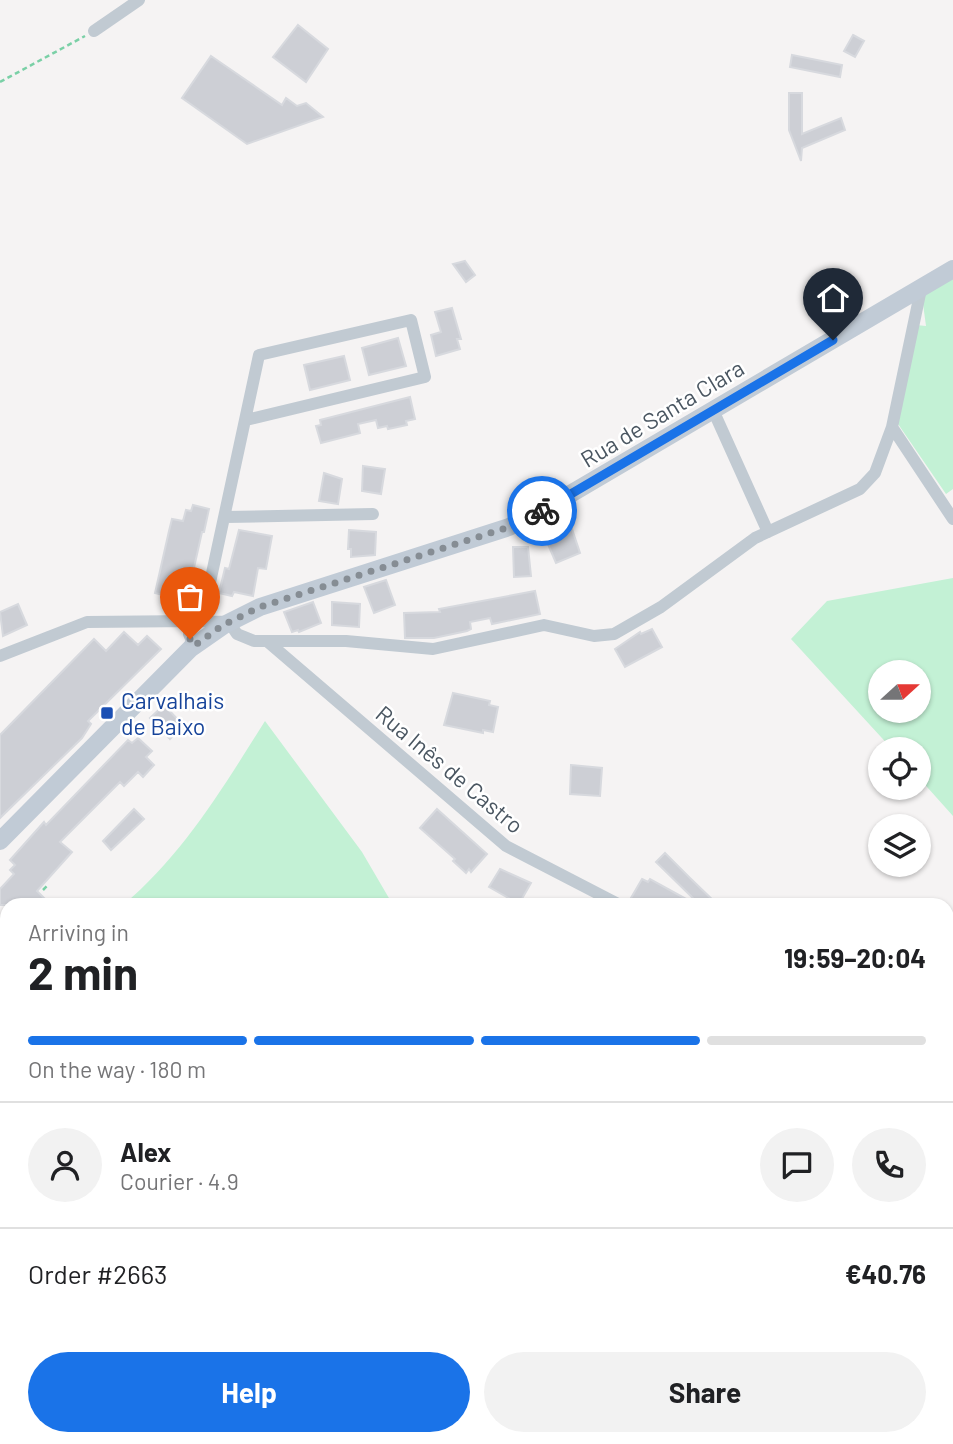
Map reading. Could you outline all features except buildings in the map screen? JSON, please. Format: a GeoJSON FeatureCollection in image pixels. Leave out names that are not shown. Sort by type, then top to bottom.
{"type":"FeatureCollection","features":[{"type":"Feature","properties":{"kind":"street"},"geometry":{"type":"LineString","coordinates":[[94,31],[139,0]]}},
{"type":"Feature","properties":{"kind":"street","name":"Rua de Santa Clara"},"geometry":{"type":"LineString","coordinates":[[0,841],[194,646],[213,622],[509,527],[570,496],[953,269]]}},
{"type":"Feature","properties":{"kind":"street"},"geometry":{"type":"LineString","coordinates":[[0,656],[87,622],[213,622],[242,637],[268,642],[346,641],[433,649],[544,625],[594,636],[614,634],[661,607],[755,538],[860,489],[875,473],[892,428],[921,289]]}},
{"type":"Feature","properties":{"kind":"street"},"geometry":{"type":"LineString","coordinates":[[213,622],[206,601],[259,355],[411,320],[425,377],[246,420]]}},
{"type":"Feature","properties":{"kind":"street"},"geometry":{"type":"LineString","coordinates":[[713,410],[768,532]]}},
{"type":"Feature","properties":{"kind":"street"},"geometry":{"type":"LineString","coordinates":[[892,428],[953,519]]}},
{"type":"Feature","properties":{"kind":"street"},"geometry":{"type":"LineString","coordinates":[[226,517],[373,514]]}},
{"type":"Feature","properties":{"kind":"street"},"geometry":{"type":"LineString","coordinates":[[194,646],[189,634],[213,622]]}},
{"type":"Feature","properties":{"kind":"street","name":"Rua Inês de Castro"},"geometry":{"type":"LineString","coordinates":[[268,642],[506,846],[606,898]]}},
{"type":"Feature","properties":{"kind":"path"},"geometry":{"type":"LineString","coordinates":[[0,82],[94,31]]}},
{"type":"Feature","properties":{"kind":"path"},"geometry":{"type":"LineString","coordinates":[[43,890],[49,884]]}},
{"type":"Feature","properties":{"kind":"green space"},"geometry":{"type":"Polygon","coordinates":[[[953,269],[953,489],[946,494],[896,421],[916,325],[926,326],[921,289],[953,269]]]}},
{"type":"Feature","properties":{"kind":"green space"},"geometry":{"type":"Polygon","coordinates":[[[953,578],[953,816],[931,791],[931,737],[881,737],[868,723],[931,723],[931,660],[868,660],[868,723],[791,639],[827,601],[953,578]]]}},
{"type":"Feature","properties":{"kind":"green space"},"geometry":{"type":"Polygon","coordinates":[[[265,721],[362,852],[389,898],[131,898],[165,864],[218,795],[265,721]]]}},
{"type":"Feature","properties":{"kind":"way so far"},"geometry":{"type":"LineString","coordinates":[[190,639],[194,646],[223,625],[260,607],[509,527],[542,511]]}},
{"type":"Feature","properties":{"kind":"place","name":"Carvalhais de Baixo"},"geometry":{"type":"Point","coordinates":[107,713]}},
{"type":"Feature","properties":{"kind":"route"},"geometry":{"type":"LineString","coordinates":[[542,511],[833,340]]}}]}
